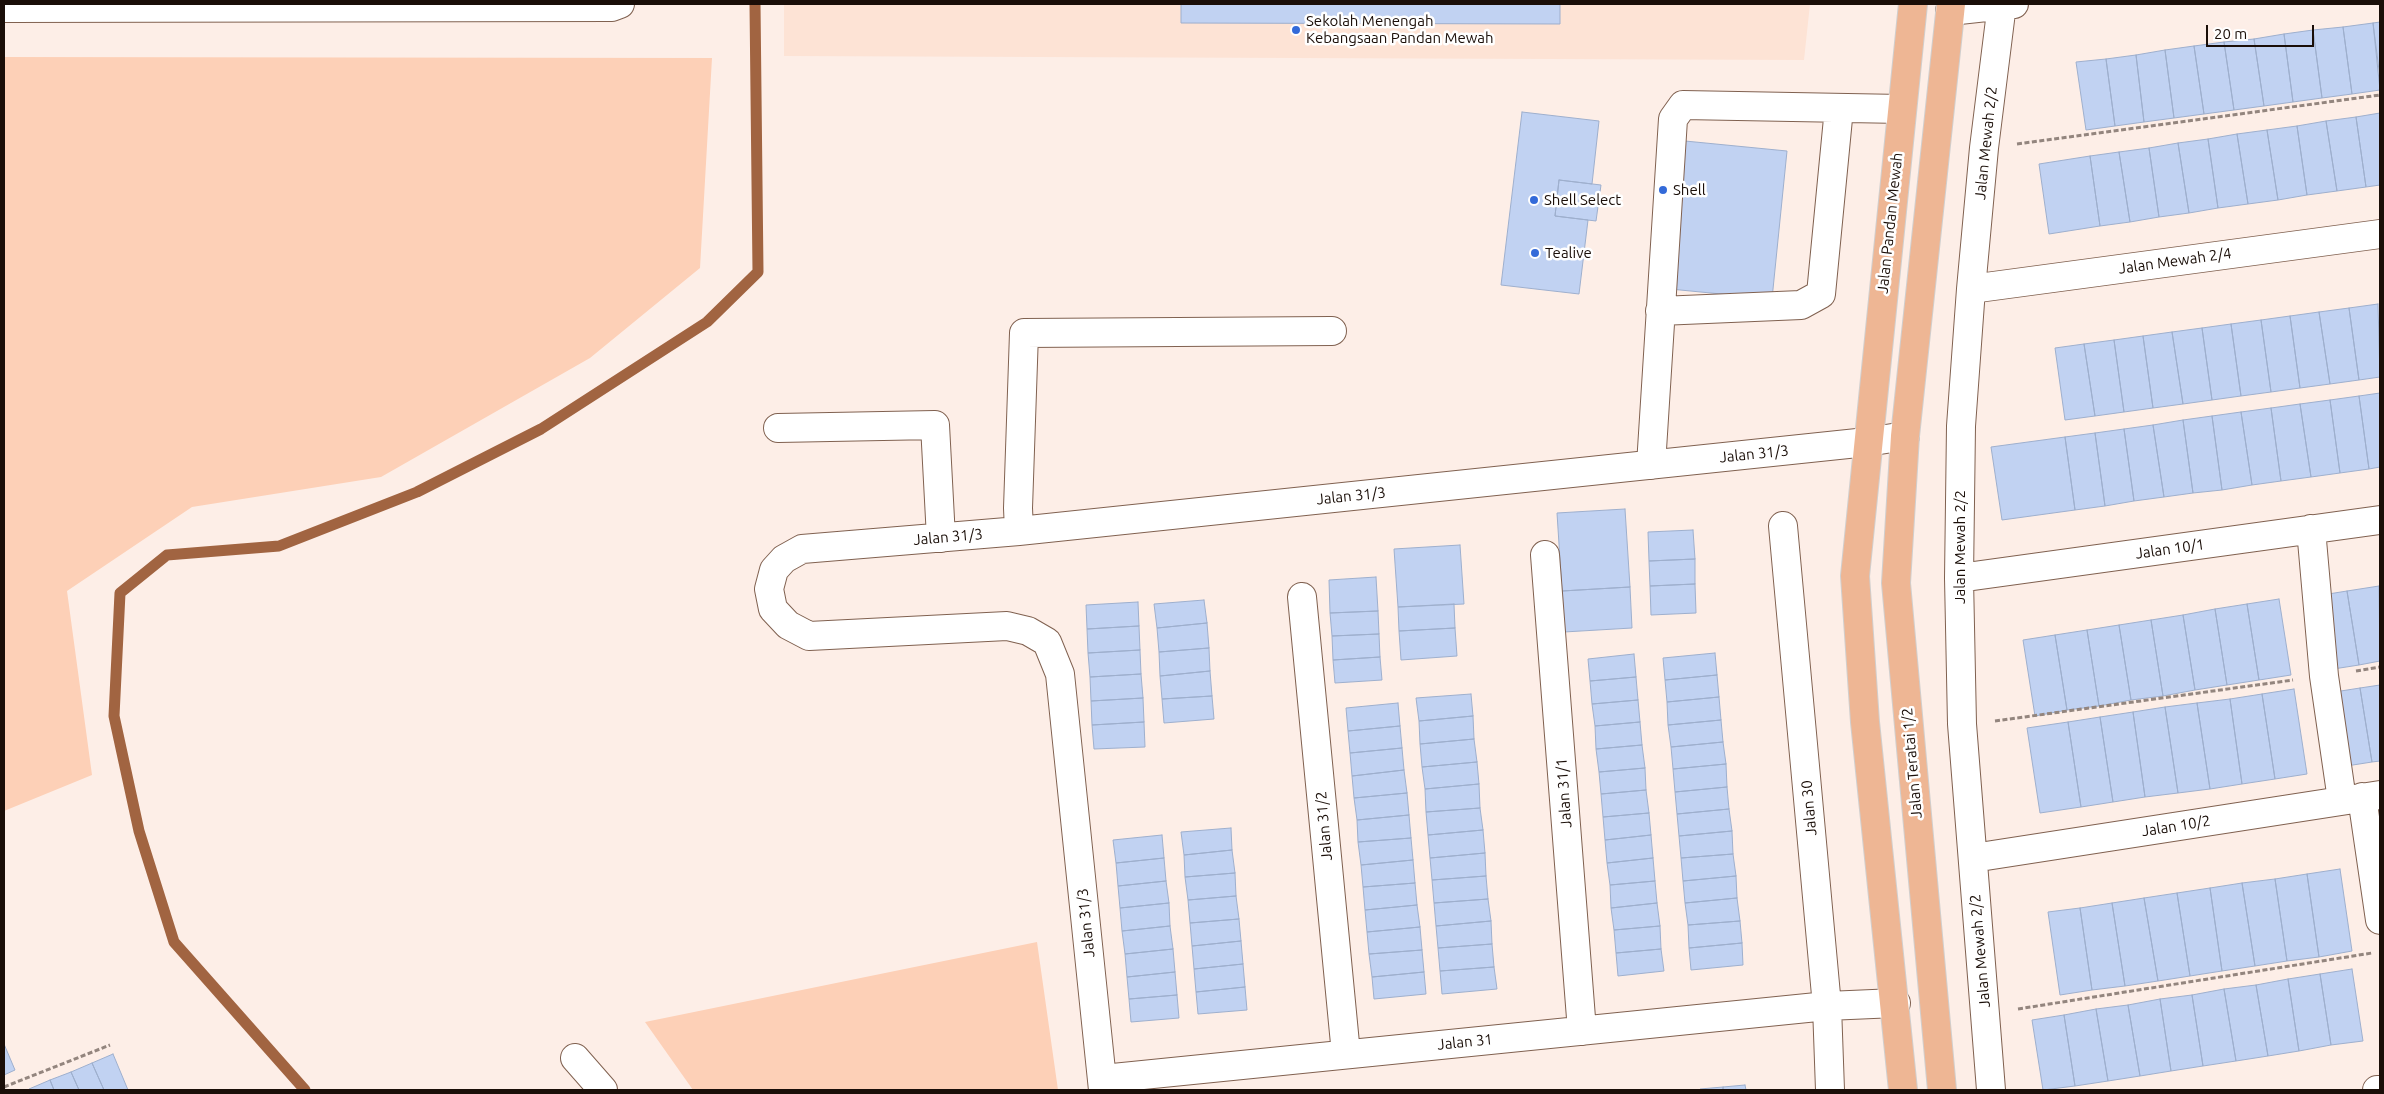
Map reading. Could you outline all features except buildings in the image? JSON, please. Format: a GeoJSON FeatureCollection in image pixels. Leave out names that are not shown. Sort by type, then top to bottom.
{"type":"FeatureCollection","features":[{"type":"Feature","properties":{"kind":"main road","name":"Jalan Pandan Mewah"},"geometry":{"type":"LineString","coordinates":[[1867,442],[1913,4]]}},
{"type":"Feature","properties":{"kind":"main road"},"geometry":{"type":"LineString","coordinates":[[1905,436],[1950,7]]}},
{"type":"Feature","properties":{"kind":"main road","name":"Jalan Teratai 1/2"},"geometry":{"type":"LineString","coordinates":[[1905,436],[1896,583],[1942,1090]]}},
{"type":"Feature","properties":{"kind":"main road"},"geometry":{"type":"LineString","coordinates":[[1867,442],[1855,576],[1865,722],[1896,1003],[1903,1090]]}},
{"type":"Feature","properties":{"kind":"street"},"geometry":{"type":"LineString","coordinates":[[4,8],[82,6],[612,7],[620,4]]}},
{"type":"Feature","properties":{"kind":"street"},"geometry":{"type":"LineString","coordinates":[[1950,7],[2006,4]]}},
{"type":"Feature","properties":{"kind":"street","name":"Jalan Mewah 2/2"},"geometry":{"type":"LineString","coordinates":[[1991,1090],[1962,724],[1960,578],[1961,426],[1984,148],[2006,4]]}},
{"type":"Feature","properties":{"kind":"street"},"geometry":{"type":"LineString","coordinates":[[1651,465],[1673,118],[1683,105],[1902,109]]}},
{"type":"Feature","properties":{"kind":"street"},"geometry":{"type":"LineString","coordinates":[[1660,311],[1801,305],[1821,294],[1839,108]]}},
{"type":"Feature","properties":{"kind":"street","name":"Jalan Mewah 2/4"},"geometry":{"type":"LineString","coordinates":[[1971,289],[2380,234]]}},
{"type":"Feature","properties":{"kind":"street"},"geometry":{"type":"LineString","coordinates":[[1019,531],[1018,508],[1024,333],[1332,331]]}},
{"type":"Feature","properties":{"kind":"street"},"geometry":{"type":"LineString","coordinates":[[778,428],[935,424],[941,538]]}},
{"type":"Feature","properties":{"kind":"street","name":"Jalan 31/3"},"geometry":{"type":"LineString","coordinates":[[1103,1085],[1060,674],[1047,642],[1028,630],[1007,626],[809,636],[788,625],[773,609],[769,588],[774,570],[784,559],[802,549],[1019,531],[1867,442],[1905,436]]}},
{"type":"Feature","properties":{"kind":"street","name":"Jalan 10/1"},"geometry":{"type":"LineString","coordinates":[[1960,578],[2380,520]]}},
{"type":"Feature","properties":{"kind":"street","name":"Jalan 30"},"geometry":{"type":"LineString","coordinates":[[1783,526],[1827,1006],[1830,1090]]}},
{"type":"Feature","properties":{"kind":"street"},"geometry":{"type":"LineString","coordinates":[[2310,529],[2324,676],[2361,797],[2380,920]]}},
{"type":"Feature","properties":{"kind":"street","name":"Jalan 31/1"},"geometry":{"type":"LineString","coordinates":[[1545,555],[1582,1031]]}},
{"type":"Feature","properties":{"kind":"street","name":"Jalan 31/2"},"geometry":{"type":"LineString","coordinates":[[1302,597],[1346,1054]]}},
{"type":"Feature","properties":{"kind":"street","name":"Jalan 10/2"},"geometry":{"type":"LineString","coordinates":[[1972,858],[2361,797]]}},
{"type":"Feature","properties":{"kind":"street","name":"Jalan 31"},"geometry":{"type":"LineString","coordinates":[[1103,1085],[1346,1054],[1827,1006],[1896,1003]]}},
{"type":"Feature","properties":{"kind":"street"},"geometry":{"type":"LineString","coordinates":[[575,1058],[603,1090]]}},
{"type":"Feature","properties":{"kind":"path"},"geometry":{"type":"LineString","coordinates":[[1984,148],[2380,95]]}},
{"type":"Feature","properties":{"kind":"path"},"geometry":{"type":"LineString","coordinates":[[1962,724],[2380,667]]}},
{"type":"Feature","properties":{"kind":"path"},"geometry":{"type":"LineString","coordinates":[[1985,1015],[2380,952]]}},
{"type":"Feature","properties":{"kind":"path"},"geometry":{"type":"LineString","coordinates":[[4,1087],[110,1045]]}},
{"type":"Feature","properties":{"kind":"shaded area","name":"Sekolah Menengah Kebangsaan Pandan Mewah"},"geometry":{"type":"Polygon","coordinates":[[[784,4],[1810,4],[1804,60],[784,56],[784,4]]]}},
{"type":"Feature","properties":{"kind":"shaded area"},"geometry":{"type":"Polygon","coordinates":[[[4,57],[712,58],[700,268],[590,358],[381,477],[192,507],[67,591],[92,775],[4,811],[4,57]]]}},
{"type":"Feature","properties":{"kind":"shaded area"},"geometry":{"type":"Polygon","coordinates":[[[1037,942],[1058,1090],[693,1090],[645,1022],[1037,942]]]}},
{"type":"Feature","properties":{"kind":"waterway"},"geometry":{"type":"LineString","coordinates":[[305,1090],[174,942],[139,831],[114,716],[120,593],[167,555],[279,546],[417,492],[541,429],[707,322],[758,272],[755,4]]}},
{"type":"Feature","properties":{"kind":"place","name":"Sekolah Menengah Kebangsaan Pandan Mewah"},"geometry":{"type":"Point","coordinates":[1296,30]}},
{"type":"Feature","properties":{"kind":"place","name":"Shell"},"geometry":{"type":"Point","coordinates":[1663,190]}},
{"type":"Feature","properties":{"kind":"place","name":"Shell Select"},"geometry":{"type":"Point","coordinates":[1534,200]}},
{"type":"Feature","properties":{"kind":"place","name":"Tealive"},"geometry":{"type":"Point","coordinates":[1535,253]}}]}
